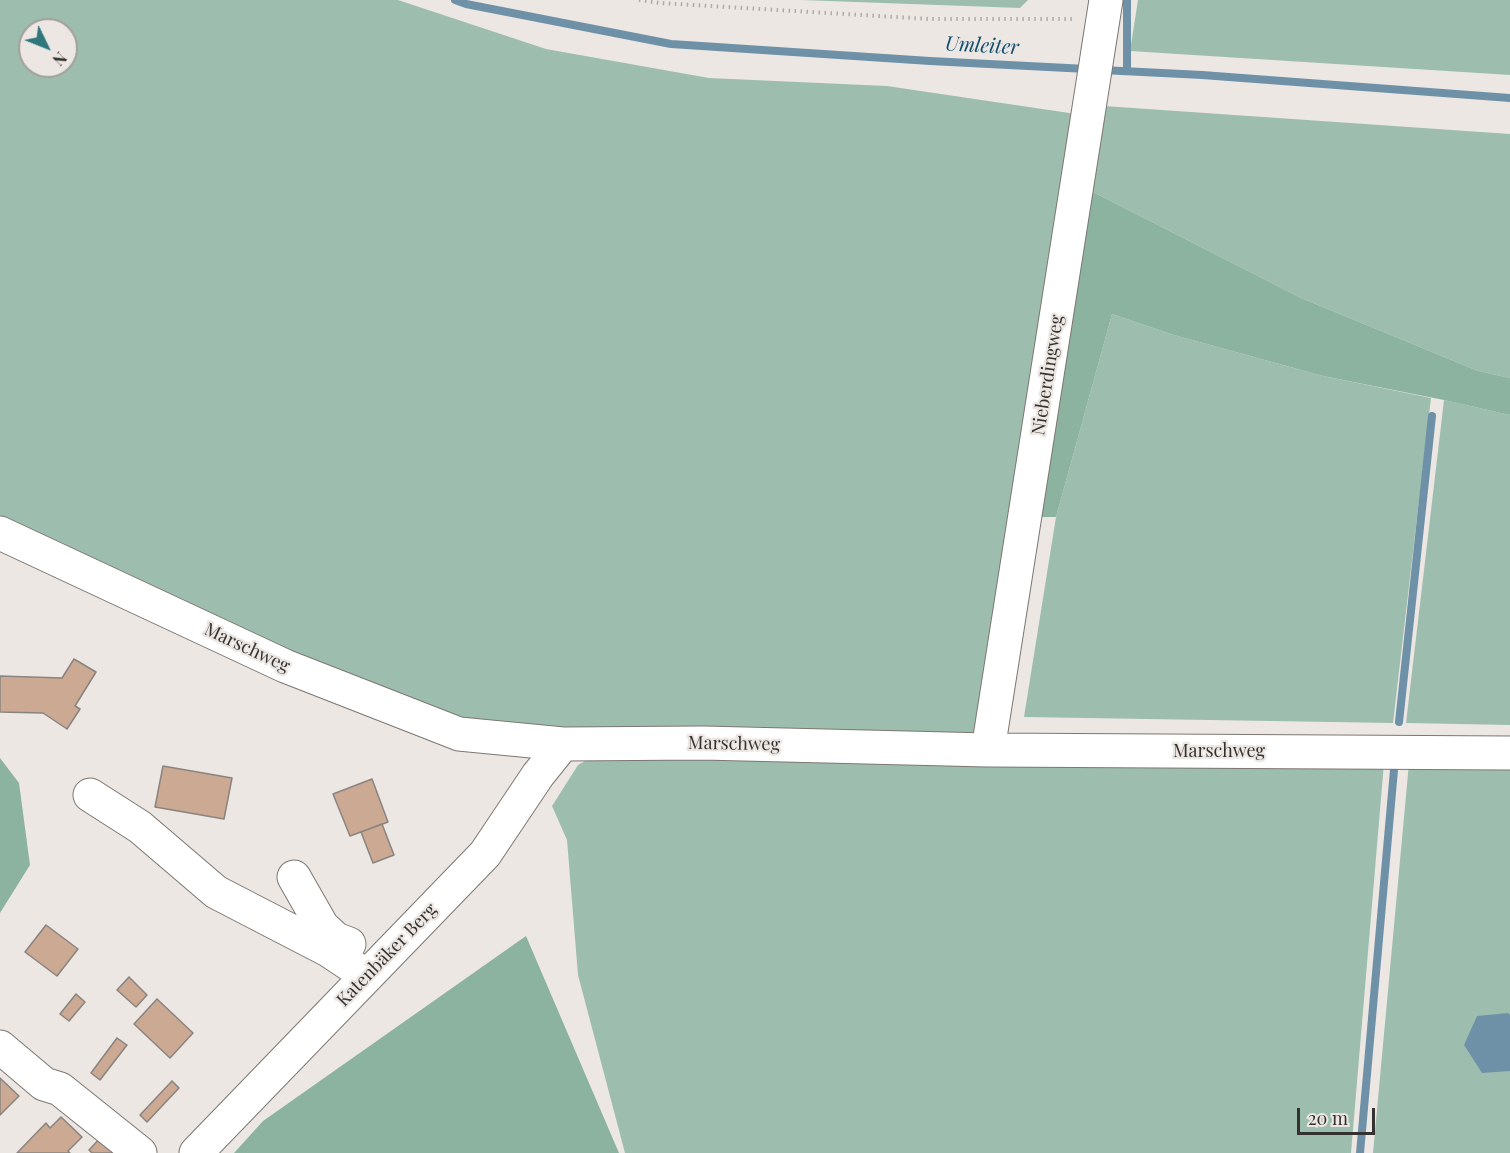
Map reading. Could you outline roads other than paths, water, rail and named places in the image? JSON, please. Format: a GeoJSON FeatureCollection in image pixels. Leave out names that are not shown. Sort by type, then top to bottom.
{"type":"FeatureCollection","features":[{"type":"Feature","properties":{"kind":"street","name":"Nieberdingweg"},"geometry":{"type":"LineString","coordinates":[[988,750],[1103,23]]}},
{"type":"Feature","properties":{"kind":"street","name":"Marschweg"},"geometry":{"type":"LineString","coordinates":[[0,533],[285,666],[459,734],[562,744],[703,743],[988,750],[1510,753]]}},
{"type":"Feature","properties":{"kind":"street","name":"Katenbäker Berg"},"geometry":{"type":"LineString","coordinates":[[196,1153],[485,854],[562,744]]}},
{"type":"Feature","properties":{"kind":"street"},"geometry":{"type":"LineString","coordinates":[[90,795],[140,827],[216,892],[319,945],[376,967]]}},
{"type":"Feature","properties":{"kind":"street"},"geometry":{"type":"LineString","coordinates":[[294,877],[322,926],[336,939],[376,967]]}},
{"type":"Feature","properties":{"kind":"street"},"geometry":{"type":"LineString","coordinates":[[0,1047],[44,1084],[60,1089],[140,1153]]}},
{"type":"Feature","properties":{"kind":"water"},"geometry":{"type":"Polygon","coordinates":[[[1508,1013],[1510,1015],[1510,1071],[1482,1073],[1464,1045],[1477,1016],[1508,1013]]]}},
{"type":"Feature","properties":{"kind":"waterway","name":"Umleiter"},"geometry":{"type":"LineString","coordinates":[[455,0],[671,44],[1087,69]]}},
{"type":"Feature","properties":{"kind":"waterway"},"geometry":{"type":"LineString","coordinates":[[1127,0],[1127,71]]}},
{"type":"Feature","properties":{"kind":"waterway","name":"Umleiter"},"geometry":{"type":"LineString","coordinates":[[1102,70],[1202,75],[1510,98]]}},
{"type":"Feature","properties":{"kind":"waterway"},"geometry":{"type":"LineString","coordinates":[[1399,722],[1432,416]]}},
{"type":"Feature","properties":{"kind":"waterway"},"geometry":{"type":"LineString","coordinates":[[1360,1153],[1394,770]]}}]}
